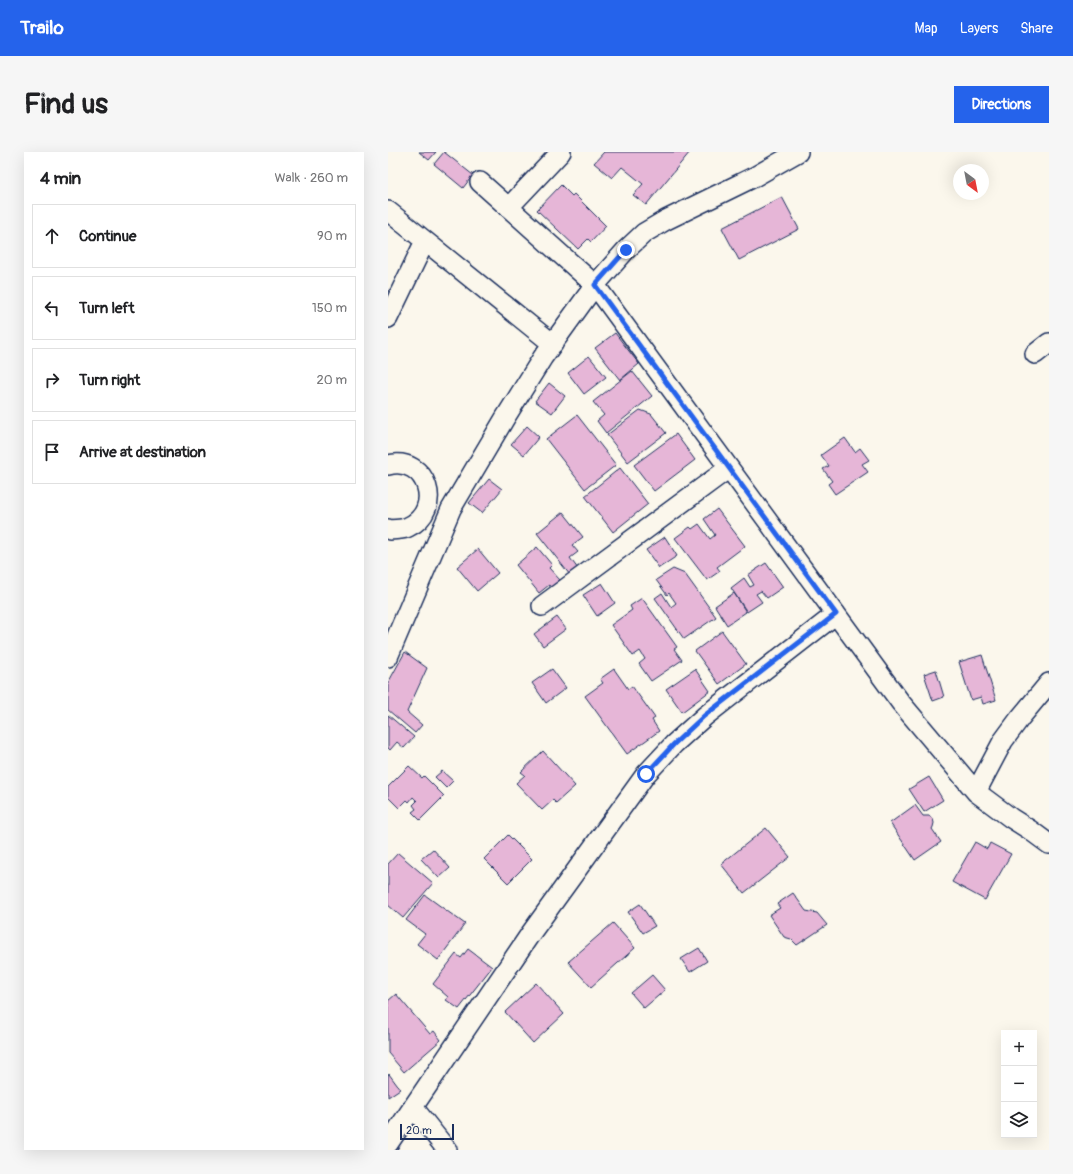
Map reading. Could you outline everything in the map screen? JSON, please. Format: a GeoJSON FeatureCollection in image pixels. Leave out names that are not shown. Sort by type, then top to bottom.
{"type":"FeatureCollection","features":[{"type":"Feature","properties":{"kind":"street"},"geometry":{"type":"LineString","coordinates":[[509,208],[561,152]]}},
{"type":"Feature","properties":{"kind":"street"},"geometry":{"type":"LineString","coordinates":[[388,657],[451,509],[505,418],[544,357],[595,285],[626,250],[644,233],[666,220],[754,177],[798,152]]}},
{"type":"Feature","properties":{"kind":"street"},"geometry":{"type":"LineString","coordinates":[[480,182],[595,285],[901,703],[976,792],[1049,844]]}},
{"type":"Feature","properties":{"kind":"street"},"geometry":{"type":"LineString","coordinates":[[388,211],[553,344]]}},
{"type":"Feature","properties":{"kind":"street"},"geometry":{"type":"LineString","coordinates":[[388,318],[425,241]]}},
{"type":"Feature","properties":{"kind":"street"},"geometry":{"type":"LineString","coordinates":[[388,465],[401,464],[411,467],[419,473],[425,481],[429,491],[429,501],[422,518],[408,528],[388,529]]}},
{"type":"Feature","properties":{"kind":"street"},"geometry":{"type":"LineString","coordinates":[[542,606],[729,468]]}},
{"type":"Feature","properties":{"kind":"street"},"geometry":{"type":"LineString","coordinates":[[429,501],[451,509]]}},
{"type":"Feature","properties":{"kind":"street"},"geometry":{"type":"LineString","coordinates":[[388,1144],[532,933],[646,774],[674,744],[704,716],[836,614]]}},
{"type":"Feature","properties":{"kind":"street"},"geometry":{"type":"LineString","coordinates":[[976,792],[1003,741],[1049,683]]}},
{"type":"Feature","properties":{"kind":"street"},"geometry":{"type":"LineString","coordinates":[[413,1107],[447,1150]]}},
{"type":"Feature","properties":{"kind":"building"},"geometry":{"type":"Polygon","coordinates":[[[419,152],[436,152],[429,160],[419,152]]]}},
{"type":"Feature","properties":{"kind":"building"},"geometry":{"type":"Polygon","coordinates":[[[444,152],[473,175],[463,188],[434,164],[444,152]]]}},
{"type":"Feature","properties":{"kind":"building"},"geometry":{"type":"Polygon","coordinates":[[[604,152],[690,152],[646,205],[633,195],[643,184],[622,167],[612,178],[594,163],[604,152]]]}},
{"type":"Feature","properties":{"kind":"building"},"geometry":{"type":"Polygon","coordinates":[[[561,185],[572,196],[574,194],[606,226],[591,242],[588,239],[578,249],[537,210],[561,185]]]}},
{"type":"Feature","properties":{"kind":"building"},"geometry":{"type":"Polygon","coordinates":[[[782,197],[799,229],[739,260],[722,228],[782,197]]]}},
{"type":"Feature","properties":{"kind":"building"},"geometry":{"type":"Polygon","coordinates":[[[615,333],[639,364],[620,380],[595,348],[615,333]]]}},
{"type":"Feature","properties":{"kind":"building"},"geometry":{"type":"Polygon","coordinates":[[[589,356],[606,377],[584,394],[568,373],[589,356]]]}},
{"type":"Feature","properties":{"kind":"building"},"geometry":{"type":"Polygon","coordinates":[[[632,371],[652,396],[606,433],[597,421],[604,415],[593,402],[632,371]]]}},
{"type":"Feature","properties":{"kind":"building"},"geometry":{"type":"Polygon","coordinates":[[[549,383],[565,396],[552,413],[535,401],[549,383]]]}},
{"type":"Feature","properties":{"kind":"building"},"geometry":{"type":"Polygon","coordinates":[[[640,410],[651,414],[666,433],[628,462],[607,435],[640,410]]]}},
{"type":"Feature","properties":{"kind":"building"},"geometry":{"type":"Polygon","coordinates":[[[577,415],[616,465],[585,489],[546,439],[577,415]]]}},
{"type":"Feature","properties":{"kind":"building"},"geometry":{"type":"Polygon","coordinates":[[[527,426],[539,437],[524,455],[511,444],[527,426]]]}},
{"type":"Feature","properties":{"kind":"building"},"geometry":{"type":"Polygon","coordinates":[[[676,434],[695,460],[654,491],[634,465],[676,434]]]}},
{"type":"Feature","properties":{"kind":"building"},"geometry":{"type":"Polygon","coordinates":[[[845,438],[855,452],[860,448],[869,460],[862,464],[868,472],[835,494],[828,484],[832,481],[823,469],[829,466],[821,455],[845,438]]]}},
{"type":"Feature","properties":{"kind":"building"},"geometry":{"type":"Polygon","coordinates":[[[620,468],[648,504],[613,532],[585,496],[620,468]]]}},
{"type":"Feature","properties":{"kind":"building"},"geometry":{"type":"Polygon","coordinates":[[[489,479],[502,489],[482,513],[469,503],[489,479]]]}},
{"type":"Feature","properties":{"kind":"building"},"geometry":{"type":"Polygon","coordinates":[[[717,509],[745,546],[717,567],[720,571],[707,580],[675,538],[690,527],[692,529],[699,524],[710,539],[715,535],[704,519],[717,509]]]}},
{"type":"Feature","properties":{"kind":"building"},"geometry":{"type":"Polygon","coordinates":[[[563,512],[583,537],[572,545],[578,552],[570,558],[578,569],[570,575],[537,533],[563,512]]]}},
{"type":"Feature","properties":{"kind":"building"},"geometry":{"type":"Polygon","coordinates":[[[665,537],[677,556],[659,568],[646,550],[665,537]]]}},
{"type":"Feature","properties":{"kind":"building"},"geometry":{"type":"Polygon","coordinates":[[[537,547],[552,565],[549,568],[560,580],[551,588],[549,585],[539,593],[516,565],[537,547]]]}},
{"type":"Feature","properties":{"kind":"building"},"geometry":{"type":"Polygon","coordinates":[[[478,549],[498,573],[477,591],[457,567],[478,549]]]}},
{"type":"Feature","properties":{"kind":"building"},"geometry":{"type":"Polygon","coordinates":[[[766,563],[783,587],[767,598],[761,591],[756,594],[762,602],[747,612],[731,588],[744,578],[750,587],[754,585],[748,575],[766,563]]]}},
{"type":"Feature","properties":{"kind":"building"},"geometry":{"type":"Polygon","coordinates":[[[673,569],[685,574],[716,617],[684,639],[655,598],[662,593],[671,607],[676,603],[669,593],[667,595],[656,580],[673,569]]]}},
{"type":"Feature","properties":{"kind":"building"},"geometry":{"type":"Polygon","coordinates":[[[602,583],[615,603],[597,616],[583,595],[602,583]]]}},
{"type":"Feature","properties":{"kind":"building"},"geometry":{"type":"Polygon","coordinates":[[[734,593],[746,612],[727,625],[715,606],[734,593]]]}},
{"type":"Feature","properties":{"kind":"building"},"geometry":{"type":"Polygon","coordinates":[[[642,598],[677,647],[674,649],[682,660],[651,681],[639,664],[645,659],[640,651],[633,656],[611,625],[632,610],[630,606],[642,598]]]}},
{"type":"Feature","properties":{"kind":"building"},"geometry":{"type":"Polygon","coordinates":[[[557,617],[566,629],[543,646],[534,634],[557,617]]]}},
{"type":"Feature","properties":{"kind":"building"},"geometry":{"type":"Polygon","coordinates":[[[722,631],[746,664],[719,684],[695,651],[722,631]]]}},
{"type":"Feature","properties":{"kind":"building"},"geometry":{"type":"Polygon","coordinates":[[[405,652],[427,668],[407,712],[422,725],[415,733],[388,710],[388,683],[405,652]]]}},
{"type":"Feature","properties":{"kind":"building"},"geometry":{"type":"Polygon","coordinates":[[[982,655],[996,700],[983,704],[981,697],[971,700],[959,662],[982,655]]]}},
{"type":"Feature","properties":{"kind":"building"},"geometry":{"type":"Polygon","coordinates":[[[552,669],[566,688],[546,703],[532,683],[552,669]]]}},
{"type":"Feature","properties":{"kind":"building"},"geometry":{"type":"Polygon","coordinates":[[[614,669],[628,689],[632,686],[655,718],[652,720],[659,731],[627,754],[585,696],[603,683],[600,679],[614,669]]]}},
{"type":"Feature","properties":{"kind":"building"},"geometry":{"type":"Polygon","coordinates":[[[695,669],[710,691],[682,712],[666,689],[695,669]]]}},
{"type":"Feature","properties":{"kind":"building"},"geometry":{"type":"Polygon","coordinates":[[[936,670],[944,697],[933,701],[924,674],[936,670]]]}},
{"type":"Feature","properties":{"kind":"building"},"geometry":{"type":"Polygon","coordinates":[[[388,715],[414,737],[404,748],[397,742],[390,750],[388,748],[388,715]]]}},
{"type":"Feature","properties":{"kind":"building"},"geometry":{"type":"Polygon","coordinates":[[[543,751],[575,786],[556,803],[553,800],[542,810],[516,783],[525,775],[521,772],[543,751]]]}},
{"type":"Feature","properties":{"kind":"building"},"geometry":{"type":"Polygon","coordinates":[[[409,766],[422,778],[424,776],[444,796],[420,820],[412,812],[416,809],[413,805],[417,801],[413,797],[409,802],[407,800],[399,808],[388,797],[388,787],[409,766]]]}},
{"type":"Feature","properties":{"kind":"building"},"geometry":{"type":"Polygon","coordinates":[[[442,771],[453,781],[446,788],[435,777],[442,771]]]}},
{"type":"Feature","properties":{"kind":"building"},"geometry":{"type":"Polygon","coordinates":[[[929,777],[943,800],[924,812],[909,789],[929,777]]]}},
{"type":"Feature","properties":{"kind":"building"},"geometry":{"type":"Polygon","coordinates":[[[915,805],[923,816],[929,816],[933,819],[934,823],[932,829],[941,842],[915,860],[890,823],[915,805]]]}},
{"type":"Feature","properties":{"kind":"building"},"geometry":{"type":"Polygon","coordinates":[[[766,828],[790,857],[744,893],[721,864],[766,828]]]}},
{"type":"Feature","properties":{"kind":"building"},"geometry":{"type":"Polygon","coordinates":[[[508,835],[532,859],[508,883],[484,859],[508,835]]]}},
{"type":"Feature","properties":{"kind":"building"},"geometry":{"type":"Polygon","coordinates":[[[975,842],[987,849],[990,843],[1011,854],[985,900],[952,882],[975,842]]]}},
{"type":"Feature","properties":{"kind":"building"},"geometry":{"type":"Polygon","coordinates":[[[433,849],[450,868],[439,878],[421,859],[433,849]]]}},
{"type":"Feature","properties":{"kind":"building"},"geometry":{"type":"Polygon","coordinates":[[[398,853],[433,883],[403,918],[388,905],[388,864],[398,853]]]}},
{"type":"Feature","properties":{"kind":"building"},"geometry":{"type":"Polygon","coordinates":[[[793,893],[806,911],[817,913],[827,925],[797,945],[791,939],[784,937],[769,915],[780,908],[777,904],[793,893]]]}},
{"type":"Feature","properties":{"kind":"building"},"geometry":{"type":"Polygon","coordinates":[[[425,895],[465,924],[438,960],[417,944],[425,934],[406,920],[425,895]]]}},
{"type":"Feature","properties":{"kind":"building"},"geometry":{"type":"Polygon","coordinates":[[[640,904],[655,926],[643,933],[628,912],[640,904]]]}},
{"type":"Feature","properties":{"kind":"building"},"geometry":{"type":"Polygon","coordinates":[[[613,923],[635,948],[591,987],[568,962],[613,923]]]}},
{"type":"Feature","properties":{"kind":"building"},"geometry":{"type":"Polygon","coordinates":[[[699,948],[707,961],[690,972],[681,959],[699,948]]]}},
{"type":"Feature","properties":{"kind":"building"},"geometry":{"type":"Polygon","coordinates":[[[468,949],[492,967],[459,1009],[446,1000],[448,997],[433,984],[456,954],[461,958],[468,949]]]}},
{"type":"Feature","properties":{"kind":"building"},"geometry":{"type":"Polygon","coordinates":[[[652,975],[665,990],[644,1008],[631,993],[652,975]]]}},
{"type":"Feature","properties":{"kind":"building"},"geometry":{"type":"Polygon","coordinates":[[[536,983],[564,1014],[533,1043],[505,1012],[536,983]]]}},
{"type":"Feature","properties":{"kind":"building"},"geometry":{"type":"Polygon","coordinates":[[[396,994],[430,1034],[434,1031],[441,1040],[404,1072],[388,1053],[388,1001],[396,994]]]}},
{"type":"Feature","properties":{"kind":"building"},"geometry":{"type":"Polygon","coordinates":[[[389,1074],[400,1089],[388,1097],[388,1075],[389,1074]]]}},
{"type":"Feature","properties":{"kind":"route"},"geometry":{"type":"LineString","coordinates":[[626,250],[595,285],[836,614],[704,716],[674,744],[646,774]]}}]}
